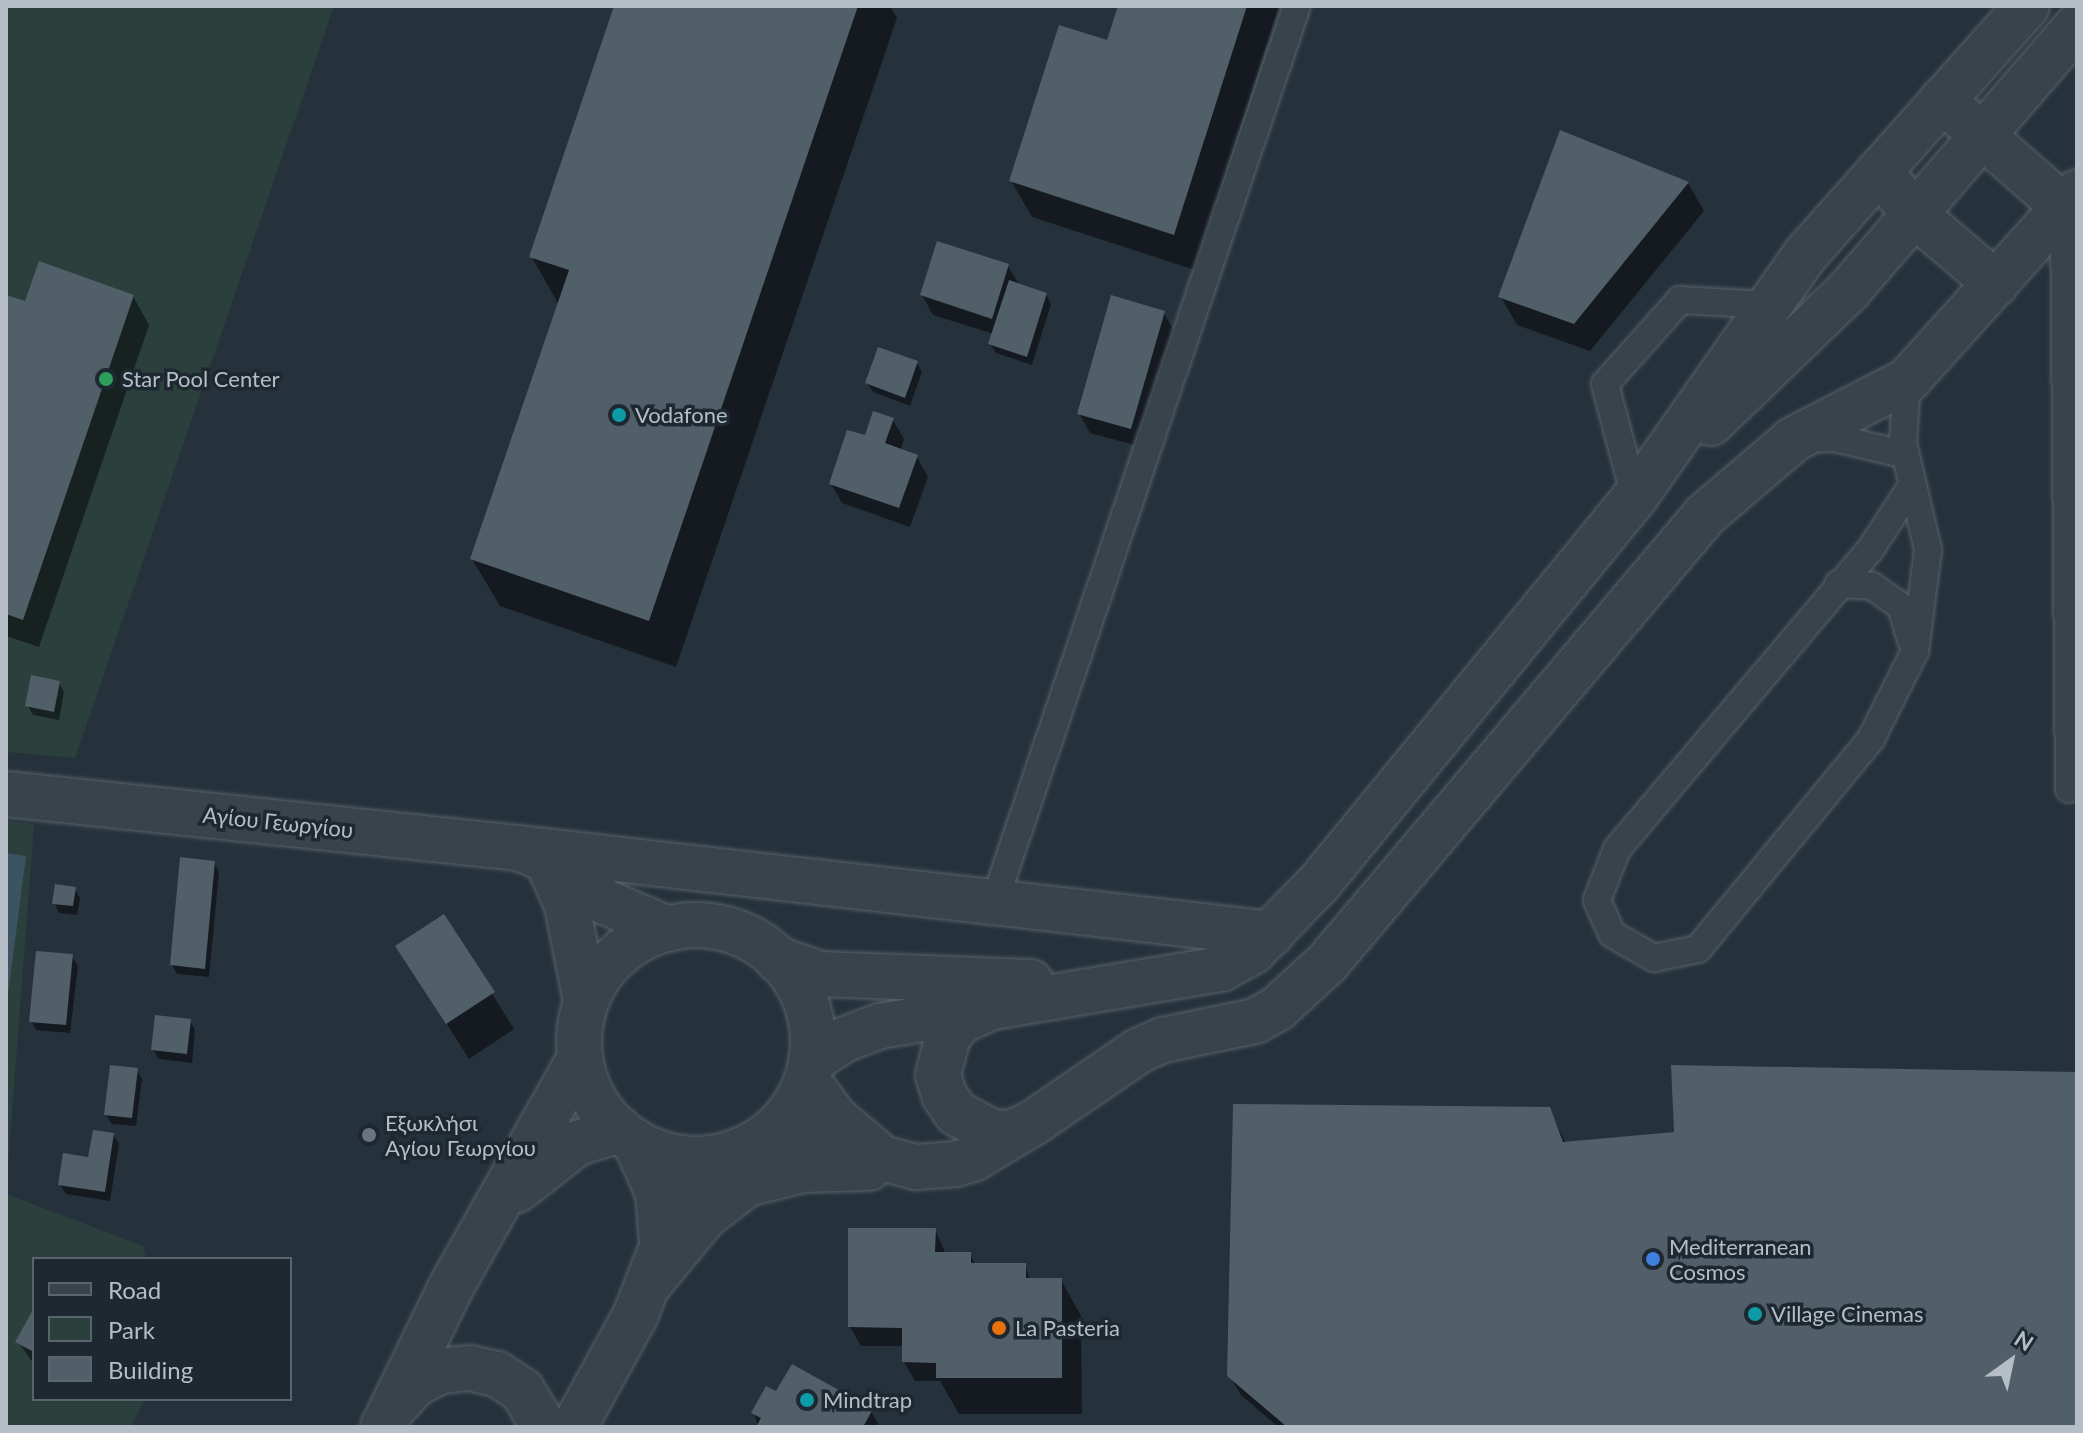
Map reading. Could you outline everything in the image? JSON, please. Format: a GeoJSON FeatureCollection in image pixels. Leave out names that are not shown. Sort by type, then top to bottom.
{"type":"FeatureCollection","features":[{"type":"Feature","properties":{"kind":"street"},"geometry":{"type":"LineString","coordinates":[[495,1210],[558,1154],[628,1136],[682,1158],[719,1157],[767,1136],[791,1111],[809,1070],[843,1040],[880,1026],[1221,969],[1244,958],[1320,882],[1635,497],[1805,255],[2027,6]]}},
{"type":"Feature","properties":{"kind":"street"},"geometry":{"type":"LineString","coordinates":[[1635,497],[1849,290],[2077,26]]}},
{"type":"Feature","properties":{"kind":"street"},"geometry":{"type":"LineString","coordinates":[[655,1269],[711,1209],[747,1184],[803,1170],[973,1159],[1033,1123],[1138,1051],[1163,1040],[1255,1021],[1302,989],[1705,515],[1794,439],[1907,381],[2070,200],[1982,135],[1942,100]]}},
{"type":"Feature","properties":{"kind":"street"},"geometry":{"type":"LineString","coordinates":[[1880,171],[1913,213],[1996,284]]}},
{"type":"Feature","properties":{"kind":"street","name":"Αγίου Γεωργίου"},"geometry":{"type":"LineString","coordinates":[[6,794],[533,854],[605,902],[668,929]]}},
{"type":"Feature","properties":{"kind":"street"},"geometry":{"type":"LineString","coordinates":[[533,854],[1271,934]]}},
{"type":"Feature","properties":{"kind":"street"},"geometry":{"type":"LineString","coordinates":[[384,1425],[495,1210],[580,1058],[586,1002],[567,905],[533,854]]}},
{"type":"Feature","properties":{"kind":"street"},"geometry":{"type":"LineString","coordinates":[[586,1002],[618,956],[668,929],[720,928],[746,937],[777,959],[796,981],[807,1007],[809,1070],[835,1118],[902,1164]]}},
{"type":"Feature","properties":{"kind":"street"},"geometry":{"type":"LineString","coordinates":[[777,959],[820,974],[1130,985]]}},
{"type":"Feature","properties":{"kind":"street"},"geometry":{"type":"LineString","coordinates":[[995,1007],[978,1011],[948,1036],[938,1075],[944,1095],[964,1119],[992,1132],[1010,1133],[1033,1123]]}},
{"type":"Feature","properties":{"kind":"street"},"geometry":{"type":"LineString","coordinates":[[580,1058],[592,1095],[628,1136],[658,1193],[655,1269]]}},
{"type":"Feature","properties":{"kind":"street"},"geometry":{"type":"LineString","coordinates":[[767,1136],[815,1140],[902,1164]]}},
{"type":"Feature","properties":{"kind":"street"},"geometry":{"type":"LineString","coordinates":[[574,1427],[655,1269],[680,1201],[719,1157]]}},
{"type":"Feature","properties":{"kind":"street"},"geometry":{"type":"LineString","coordinates":[[384,1425],[415,1384],[441,1371],[470,1368],[497,1374],[522,1390],[544,1427]]}},
{"type":"Feature","properties":{"kind":"lane"},"geometry":{"type":"LineString","coordinates":[[994,903],[1297,6]]}},
{"type":"Feature","properties":{"kind":"lane"},"geometry":{"type":"LineString","coordinates":[[2069,789],[2070,200]]}},
{"type":"Feature","properties":{"kind":"lane"},"geometry":{"type":"LineString","coordinates":[[1635,497],[1605,384],[1680,300],[1770,305]]}},
{"type":"Feature","properties":{"kind":"lane"},"geometry":{"type":"LineString","coordinates":[[1907,381],[1903,443],[1928,550],[1915,651],[1871,739],[1698,949],[1654,958],[1612,934],[1597,900],[1617,849],[1838,584],[1870,550],[1911,487]]}},
{"type":"Feature","properties":{"kind":"lane"},"geometry":{"type":"LineString","coordinates":[[1794,439],[1835,438],[1894,452],[1903,443]]}},
{"type":"Feature","properties":{"kind":"lane"},"geometry":{"type":"LineString","coordinates":[[1838,584],[1872,586],[1901,606],[1915,651]]}},
{"type":"Feature","properties":{"kind":"green space","name":"Star Pool Center"},"geometry":{"type":"Polygon","coordinates":[[[6,6],[334,6],[75,758],[6,752],[6,6]]]}},
{"type":"Feature","properties":{"kind":"green space"},"geometry":{"type":"Polygon","coordinates":[[[6,821],[34,824],[6,1191],[6,821]]]}},
{"type":"Feature","properties":{"kind":"green space"},"geometry":{"type":"Polygon","coordinates":[[[6,1194],[143,1246],[146,1257],[32,1257],[32,1401],[144,1401],[131,1427],[6,1427],[6,1194]]]}},
{"type":"Feature","properties":{"kind":"water"},"geometry":{"type":"Polygon","coordinates":[[[6,853],[26,856],[8,994],[6,993],[6,853]]]}},
{"type":"Feature","properties":{"kind":"building","name":"Vodafone"},"geometry":{"type":"Polygon","coordinates":[[[614,6],[858,6],[649,621],[470,559],[569,270],[529,257],[614,6]]]}},
{"type":"Feature","properties":{"kind":"building"},"geometry":{"type":"Polygon","coordinates":[[[1118,6],[1247,6],[1174,235],[1009,181],[1059,25],[1107,40],[1118,6]]]}},
{"type":"Feature","properties":{"kind":"building"},"geometry":{"type":"Polygon","coordinates":[[[1560,130],[1689,182],[1574,324],[1498,297],[1560,130]]]}},
{"type":"Feature","properties":{"kind":"building"},"geometry":{"type":"Polygon","coordinates":[[[937,241],[1009,264],[992,319],[920,295],[937,241]]]}},
{"type":"Feature","properties":{"kind":"building","name":"Star Pool Center"},"geometry":{"type":"Polygon","coordinates":[[[39,261],[134,295],[23,620],[6,614],[6,295],[25,301],[39,261]]]}},
{"type":"Feature","properties":{"kind":"building"},"geometry":{"type":"Polygon","coordinates":[[[1009,280],[1047,293],[1027,357],[988,344],[1009,280]]]}},
{"type":"Feature","properties":{"kind":"building"},"geometry":{"type":"Polygon","coordinates":[[[1111,295],[1165,311],[1131,429],[1077,414],[1111,295]]]}},
{"type":"Feature","properties":{"kind":"building"},"geometry":{"type":"Polygon","coordinates":[[[878,347],[918,361],[905,398],[865,383],[878,347]]]}},
{"type":"Feature","properties":{"kind":"building"},"geometry":{"type":"Polygon","coordinates":[[[873,411],[894,418],[885,443],[918,455],[899,508],[829,484],[847,430],[865,435],[873,411]]]}},
{"type":"Feature","properties":{"kind":"building"},"geometry":{"type":"Polygon","coordinates":[[[31,675],[60,681],[54,712],[25,706],[31,675]]]}},
{"type":"Feature","properties":{"kind":"building"},"geometry":{"type":"Polygon","coordinates":[[[180,857],[215,861],[205,969],[170,965],[180,857]]]}},
{"type":"Feature","properties":{"kind":"building"},"geometry":{"type":"Polygon","coordinates":[[[55,884],[76,887],[73,906],[52,904],[55,884]]]}},
{"type":"Feature","properties":{"kind":"building"},"geometry":{"type":"Polygon","coordinates":[[[444,914],[495,992],[446,1024],[395,946],[444,914]]]}},
{"type":"Feature","properties":{"kind":"building"},"geometry":{"type":"Polygon","coordinates":[[[36,951],[73,954],[66,1025],[29,1022],[36,951]]]}},
{"type":"Feature","properties":{"kind":"building"},"geometry":{"type":"Polygon","coordinates":[[[155,1015],[191,1019],[187,1054],[151,1050],[155,1015]]]}},
{"type":"Feature","properties":{"kind":"building"},"geometry":{"type":"Polygon","coordinates":[[[110,1065],[138,1068],[132,1118],[104,1115],[110,1065]]]}},
{"type":"Feature","properties":{"kind":"building","name":"Mediterranean Cosmos"},"geometry":{"type":"Polygon","coordinates":[[[1671,1065],[2077,1072],[2077,1427],[1287,1427],[1227,1376],[1233,1104],[1550,1107],[1563,1142],[1674,1132],[1671,1065]]]}},
{"type":"Feature","properties":{"kind":"building"},"geometry":{"type":"Polygon","coordinates":[[[93,1130],[114,1133],[105,1192],[58,1185],[63,1153],[88,1157],[93,1130]]]}},
{"type":"Feature","properties":{"kind":"building"},"geometry":{"type":"Polygon","coordinates":[[[848,1228],[936,1228],[935,1252],[971,1252],[971,1263],[1026,1263],[1026,1278],[1062,1278],[1062,1378],[936,1378],[936,1363],[902,1362],[902,1328],[848,1327],[848,1228]]]}},
{"type":"Feature","properties":{"kind":"building"},"geometry":{"type":"Polygon","coordinates":[[[32,1312],[32,1351],[15,1342],[32,1312]]]}},
{"type":"Feature","properties":{"kind":"building","name":"Mindtrap"},"geometry":{"type":"Polygon","coordinates":[[[792,1364],[873,1409],[863,1427],[756,1427],[761,1418],[751,1413],[766,1386],[776,1391],[792,1364]]]}},
{"type":"Feature","properties":{"kind":"place","name":"Star Pool Center"},"geometry":{"type":"Point","coordinates":[106,379]}},
{"type":"Feature","properties":{"kind":"place","name":"Vodafone"},"geometry":{"type":"Point","coordinates":[619,415]}},
{"type":"Feature","properties":{"kind":"place","name":"Εξωκλήσι Αγίου Γεωργίου"},"geometry":{"type":"Point","coordinates":[369,1135]}},
{"type":"Feature","properties":{"kind":"place","name":"Mediterranean Cosmos"},"geometry":{"type":"Point","coordinates":[1653,1259]}},
{"type":"Feature","properties":{"kind":"place","name":"Village Cinemas"},"geometry":{"type":"Point","coordinates":[1755,1314]}},
{"type":"Feature","properties":{"kind":"place","name":"La Pasteria"},"geometry":{"type":"Point","coordinates":[999,1328]}},
{"type":"Feature","properties":{"kind":"place","name":"Mindtrap"},"geometry":{"type":"Point","coordinates":[807,1400]}}]}
